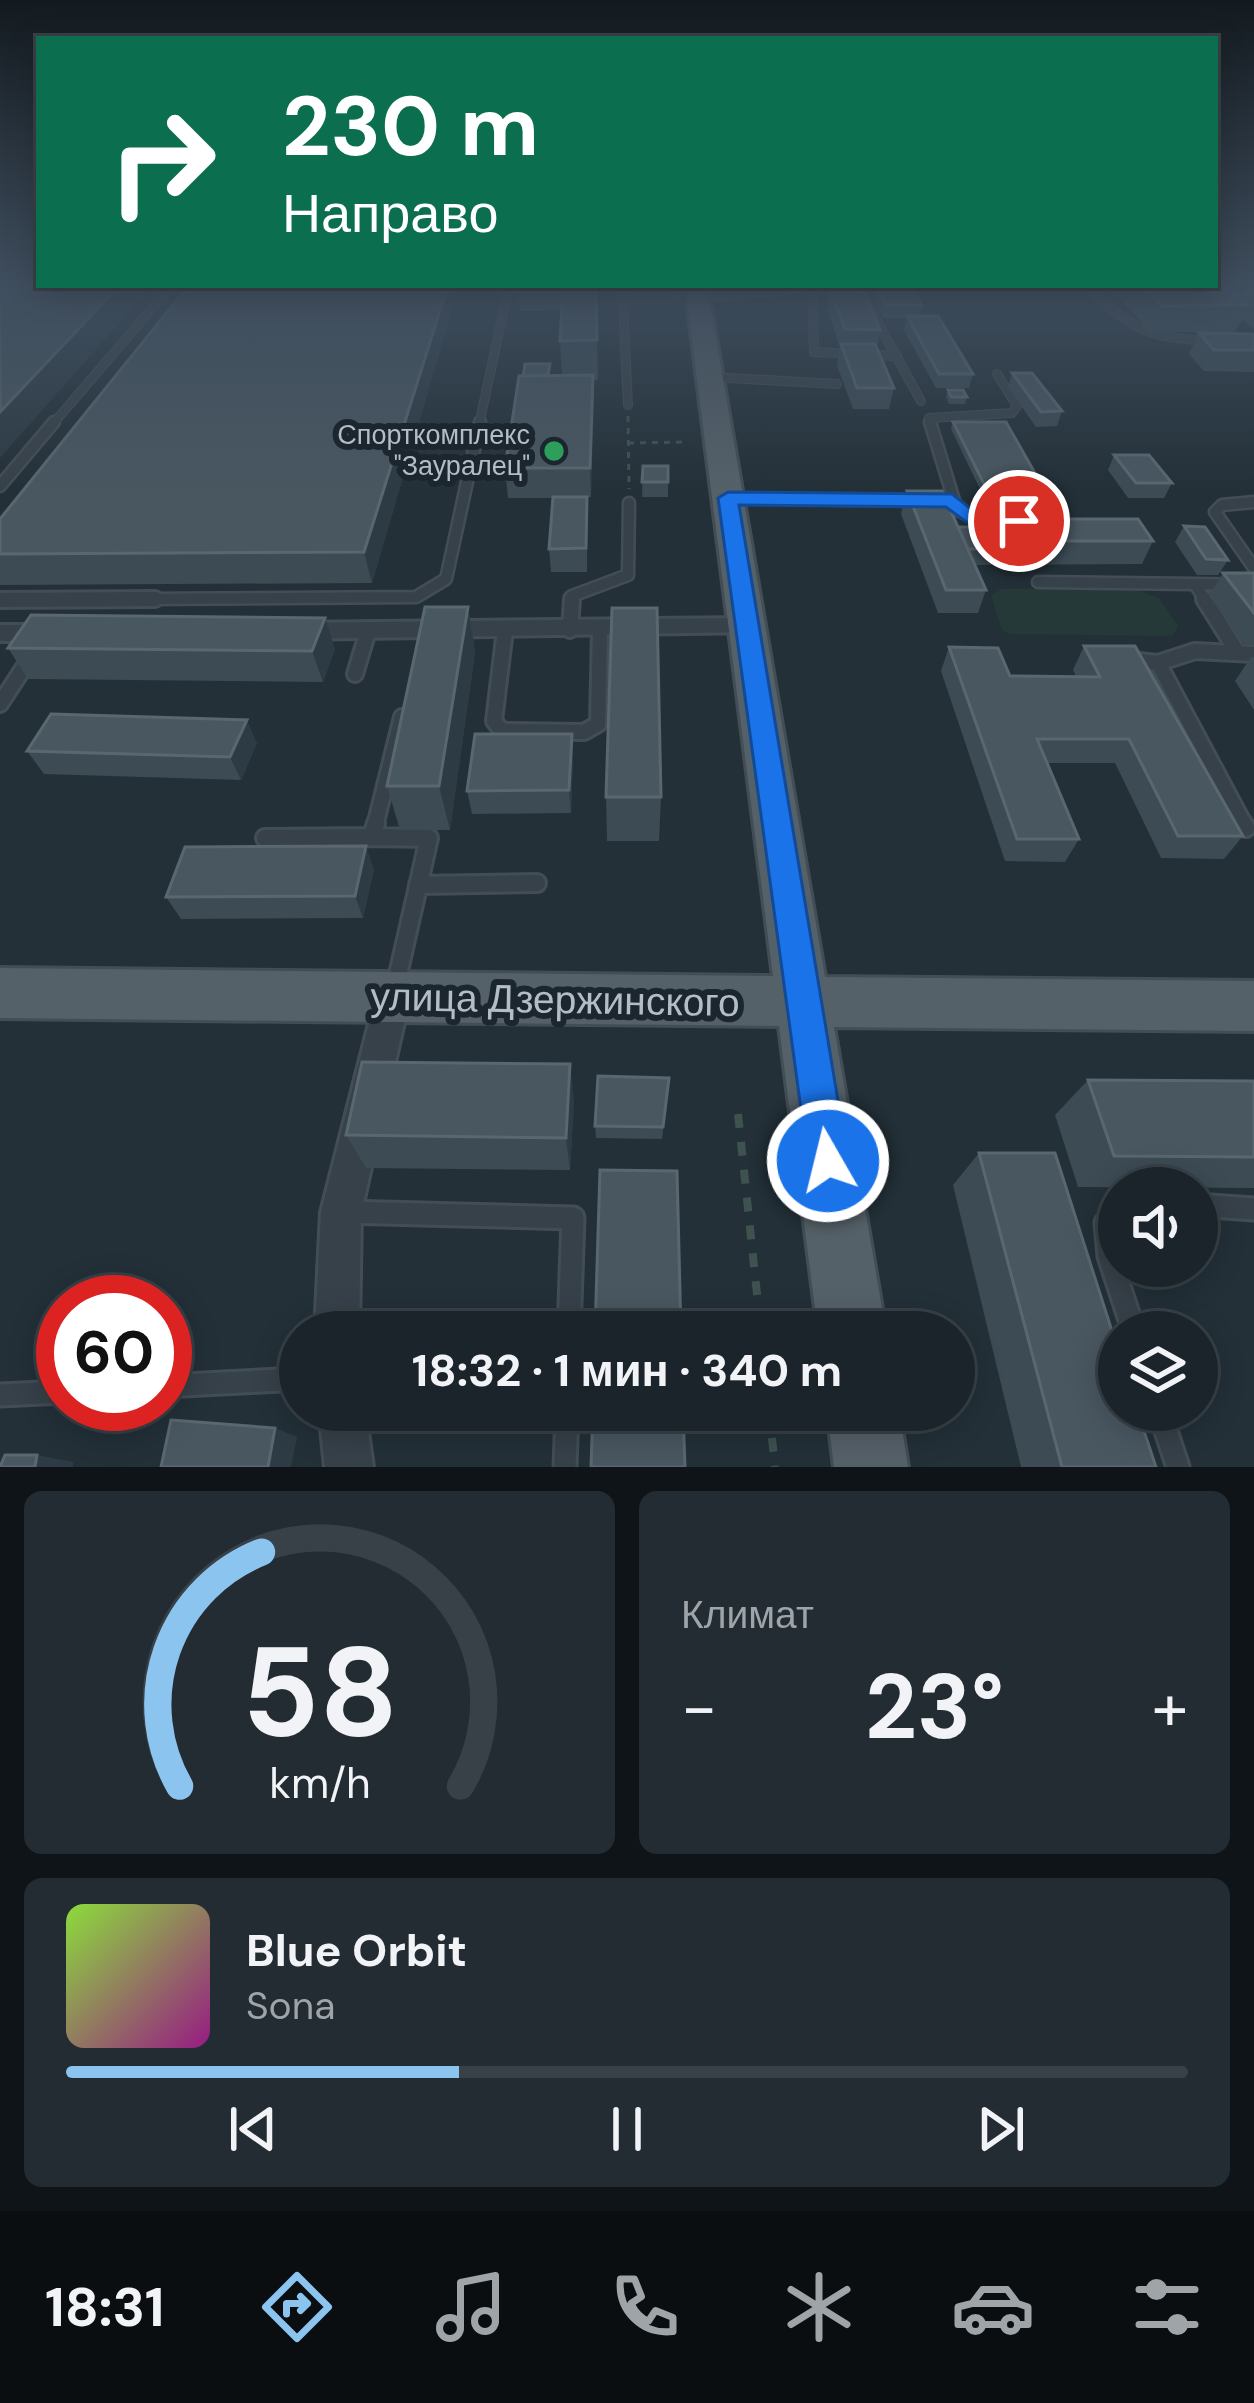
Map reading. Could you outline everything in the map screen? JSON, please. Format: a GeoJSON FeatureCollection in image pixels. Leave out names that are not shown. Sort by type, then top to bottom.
{"type":"FeatureCollection","features":[{"type":"Feature","properties":{"kind":"main road"},"geometry":{"type":"LineString","coordinates":[[706,353],[849,1311]]}},
{"type":"Feature","properties":{"kind":"main road","name":"улица Дзержинского"},"geometry":{"type":"LineString","coordinates":[[0,993],[1254,1006]]}},
{"type":"Feature","properties":{"kind":"main road"},"geometry":{"type":"LineString","coordinates":[[866,1431],[871,1467]]}},
{"type":"Feature","properties":{"kind":"street"},"geometry":{"type":"LineString","coordinates":[[273,632],[368,631],[421,642],[505,630],[746,626]]}},
{"type":"Feature","properties":{"kind":"street"},"geometry":{"type":"LineString","coordinates":[[0,633],[83,633]]}},
{"type":"Feature","properties":{"kind":"street"},"geometry":{"type":"LineString","coordinates":[[338,1311],[341,1212],[393,996]]}},
{"type":"Feature","properties":{"kind":"street"},"geometry":{"type":"LineString","coordinates":[[345,1431],[349,1467]]}},
{"type":"Feature","properties":{"kind":"lane"},"geometry":{"type":"LineString","coordinates":[[0,486],[113,353]]}},
{"type":"Feature","properties":{"kind":"lane"},"geometry":{"type":"LineString","coordinates":[[0,600],[416,597],[446,579],[498,353]]}},
{"type":"Feature","properties":{"kind":"lane"},"geometry":{"type":"LineString","coordinates":[[625,353],[628,405]]}},
{"type":"Feature","properties":{"kind":"lane"},"geometry":{"type":"LineString","coordinates":[[844,353],[897,356],[921,400]]}},
{"type":"Feature","properties":{"kind":"lane"},"geometry":{"type":"LineString","coordinates":[[997,374],[1017,406],[1012,413],[929,418],[952,500],[969,518],[1027,521]]}},
{"type":"Feature","properties":{"kind":"lane"},"geometry":{"type":"LineString","coordinates":[[710,377],[837,384]]}},
{"type":"Feature","properties":{"kind":"lane"},"geometry":{"type":"LineString","coordinates":[[728,498],[952,500]]}},
{"type":"Feature","properties":{"kind":"lane"},"geometry":{"type":"LineString","coordinates":[[1254,502],[1222,505],[1216,512],[1254,568]]}},
{"type":"Feature","properties":{"kind":"lane"},"geometry":{"type":"LineString","coordinates":[[570,630],[572,596],[628,575],[628,503]]}},
{"type":"Feature","properties":{"kind":"lane"},"geometry":{"type":"LineString","coordinates":[[1038,582],[1254,585]]}},
{"type":"Feature","properties":{"kind":"lane"},"geometry":{"type":"LineString","coordinates":[[1195,584],[1246,654]]}},
{"type":"Feature","properties":{"kind":"lane"},"geometry":{"type":"LineString","coordinates":[[505,630],[494,721],[502,731],[584,732],[598,724],[600,629]]}},
{"type":"Feature","properties":{"kind":"lane"},"geometry":{"type":"LineString","coordinates":[[355,674],[368,631]]}},
{"type":"Feature","properties":{"kind":"lane"},"geometry":{"type":"LineString","coordinates":[[0,704],[46,633]]}},
{"type":"Feature","properties":{"kind":"lane"},"geometry":{"type":"LineString","coordinates":[[1117,659],[1158,663],[1195,651],[1246,654]]}},
{"type":"Feature","properties":{"kind":"lane"},"geometry":{"type":"LineString","coordinates":[[1158,663],[1251,832]]}},
{"type":"Feature","properties":{"kind":"lane"},"geometry":{"type":"LineString","coordinates":[[372,837],[407,699]]}},
{"type":"Feature","properties":{"kind":"lane"},"geometry":{"type":"LineString","coordinates":[[265,838],[428,838],[393,996]]}},
{"type":"Feature","properties":{"kind":"lane"},"geometry":{"type":"LineString","coordinates":[[418,885],[537,883]]}},
{"type":"Feature","properties":{"kind":"lane"},"geometry":{"type":"LineString","coordinates":[[1218,1206],[1254,1209]]}},
{"type":"Feature","properties":{"kind":"lane"},"geometry":{"type":"LineString","coordinates":[[341,1212],[573,1218],[570,1311]]}},
{"type":"Feature","properties":{"kind":"lane"},"geometry":{"type":"LineString","coordinates":[[192,1385],[279,1380]]}},
{"type":"Feature","properties":{"kind":"lane"},"geometry":{"type":"LineString","coordinates":[[0,1395],[36,1393]]}},
{"type":"Feature","properties":{"kind":"lane"},"geometry":{"type":"LineString","coordinates":[[565,1467],[566,1431]]}},
{"type":"Feature","properties":{"kind":"lane"},"geometry":{"type":"LineString","coordinates":[[1167,1431],[1178,1467]]}},
{"type":"Feature","properties":{"kind":"path"},"geometry":{"type":"LineString","coordinates":[[628,405],[628,503]]}},
{"type":"Feature","properties":{"kind":"path"},"geometry":{"type":"LineString","coordinates":[[628,443],[688,442]]}},
{"type":"Feature","properties":{"kind":"path"},"geometry":{"type":"LineString","coordinates":[[738,1114],[759,1311]]}},
{"type":"Feature","properties":{"kind":"path"},"geometry":{"type":"LineString","coordinates":[[771,1431],[775,1467]]}},
{"type":"Feature","properties":{"kind":"green space"},"geometry":{"type":"Polygon","coordinates":[[[1001,589],[1134,589],[1159,598],[1178,626],[1167,636],[1009,634],[1002,630],[991,596],[1001,589]]]}},
{"type":"Feature","properties":{"kind":"building"},"geometry":{"type":"Polygon","coordinates":[[[0,353],[55,353],[0,412],[0,353]]]}},
{"type":"Feature","properties":{"kind":"building"},"geometry":{"type":"Polygon","coordinates":[[[134,353],[426,353],[364,552],[0,554],[0,519],[134,353]]]}},
{"type":"Feature","properties":{"kind":"building"},"geometry":{"type":"Polygon","coordinates":[[[844,353],[879,353],[894,388],[857,388],[844,353]]]}},
{"type":"Feature","properties":{"kind":"building"},"geometry":{"type":"Polygon","coordinates":[[[928,353],[961,353],[973,374],[939,374],[928,353]]]}},
{"type":"Feature","properties":{"kind":"building"},"geometry":{"type":"Polygon","coordinates":[[[525,364],[550,364],[548,375],[523,376],[525,364]]]}},
{"type":"Feature","properties":{"kind":"building"},"geometry":{"type":"Polygon","coordinates":[[[1012,373],[1032,373],[1062,411],[1041,412],[1012,373]]]}},
{"type":"Feature","properties":{"kind":"building","name":"Спорткомплекс \"Зауралец\""},"geometry":{"type":"Polygon","coordinates":[[[593,375],[590,468],[505,468],[519,376],[593,375]]]}},
{"type":"Feature","properties":{"kind":"building"},"geometry":{"type":"Polygon","coordinates":[[[948,390],[963,390],[967,397],[951,397],[948,390]]]}},
{"type":"Feature","properties":{"kind":"building"},"geometry":{"type":"Polygon","coordinates":[[[953,422],[1006,422],[1053,505],[994,504],[953,422]]]}},
{"type":"Feature","properties":{"kind":"building"},"geometry":{"type":"Polygon","coordinates":[[[1114,455],[1149,455],[1172,483],[1136,483],[1114,455]]]}},
{"type":"Feature","properties":{"kind":"building"},"geometry":{"type":"Polygon","coordinates":[[[643,466],[668,466],[668,482],[642,482],[643,466]]]}},
{"type":"Feature","properties":{"kind":"building"},"geometry":{"type":"Polygon","coordinates":[[[907,491],[942,491],[986,590],[946,590],[907,491]]]}},
{"type":"Feature","properties":{"kind":"building"},"geometry":{"type":"Polygon","coordinates":[[[553,497],[587,497],[586,548],[549,549],[553,497]]]}},
{"type":"Feature","properties":{"kind":"building"},"geometry":{"type":"Polygon","coordinates":[[[997,519],[1138,519],[1153,541],[1008,541],[997,519]]]}},
{"type":"Feature","properties":{"kind":"building"},"geometry":{"type":"Polygon","coordinates":[[[1184,526],[1205,527],[1228,560],[1206,559],[1184,526]]]}},
{"type":"Feature","properties":{"kind":"building"},"geometry":{"type":"Polygon","coordinates":[[[958,527],[994,527],[1005,549],[968,549],[958,527]]]}},
{"type":"Feature","properties":{"kind":"building"},"geometry":{"type":"Polygon","coordinates":[[[1223,573],[1254,573],[1254,613],[1223,573]]]}},
{"type":"Feature","properties":{"kind":"building"},"geometry":{"type":"Polygon","coordinates":[[[425,607],[468,607],[439,786],[387,786],[425,607]]]}},
{"type":"Feature","properties":{"kind":"building"},"geometry":{"type":"Polygon","coordinates":[[[612,608],[657,608],[661,797],[606,797],[612,608]]]}},
{"type":"Feature","properties":{"kind":"building"},"geometry":{"type":"Polygon","coordinates":[[[31,615],[325,618],[312,651],[8,648],[31,615]]]}},
{"type":"Feature","properties":{"kind":"building"},"geometry":{"type":"Polygon","coordinates":[[[1084,646],[1135,646],[1243,836],[1178,836],[1129,739],[1037,739],[1079,839],[1017,839],[949,647],[998,648],[1010,676],[1100,677],[1084,646]]]}},
{"type":"Feature","properties":{"kind":"building"},"geometry":{"type":"Polygon","coordinates":[[[51,714],[247,720],[230,757],[27,751],[51,714]]]}},
{"type":"Feature","properties":{"kind":"building"},"geometry":{"type":"Polygon","coordinates":[[[475,734],[572,734],[569,790],[467,791],[475,734]]]}},
{"type":"Feature","properties":{"kind":"building"},"geometry":{"type":"Polygon","coordinates":[[[366,846],[355,896],[166,897],[185,847],[366,846]]]}},
{"type":"Feature","properties":{"kind":"building"},"geometry":{"type":"Polygon","coordinates":[[[362,1062],[570,1064],[566,1138],[346,1135],[362,1062]]]}},
{"type":"Feature","properties":{"kind":"building"},"geometry":{"type":"Polygon","coordinates":[[[598,1076],[669,1078],[663,1127],[595,1126],[598,1076]]]}},
{"type":"Feature","properties":{"kind":"building"},"geometry":{"type":"Polygon","coordinates":[[[1088,1080],[1254,1081],[1254,1157],[1114,1156],[1088,1080]]]}},
{"type":"Feature","properties":{"kind":"building"},"geometry":{"type":"Polygon","coordinates":[[[979,1153],[1055,1153],[1106,1311],[1098,1311],[1098,1431],[1144,1431],[1156,1467],[1062,1467],[979,1153]]]}},
{"type":"Feature","properties":{"kind":"building"},"geometry":{"type":"Polygon","coordinates":[[[600,1170],[677,1171],[680,1311],[596,1311],[600,1170]]]}},
{"type":"Feature","properties":{"kind":"building"},"geometry":{"type":"Polygon","coordinates":[[[192,1422],[275,1428],[268,1467],[161,1467],[169,1431],[192,1431],[192,1422]]]}},
{"type":"Feature","properties":{"kind":"building"},"geometry":{"type":"Polygon","coordinates":[[[592,1431],[684,1431],[685,1467],[591,1467],[592,1431]]]}},
{"type":"Feature","properties":{"kind":"building"},"geometry":{"type":"Polygon","coordinates":[[[5,1455],[37,1455],[35,1467],[0,1467],[5,1455]]]}},
{"type":"Feature","properties":{"kind":"place","name":"Спорткомплекс \"Зауралец\""},"geometry":{"type":"Point","coordinates":[554,451]}},
{"type":"Feature","properties":{"kind":"route"},"geometry":{"type":"LineString","coordinates":[[828,1161],[728,498],[952,500],[969,518],[1019,521]]}}]}
